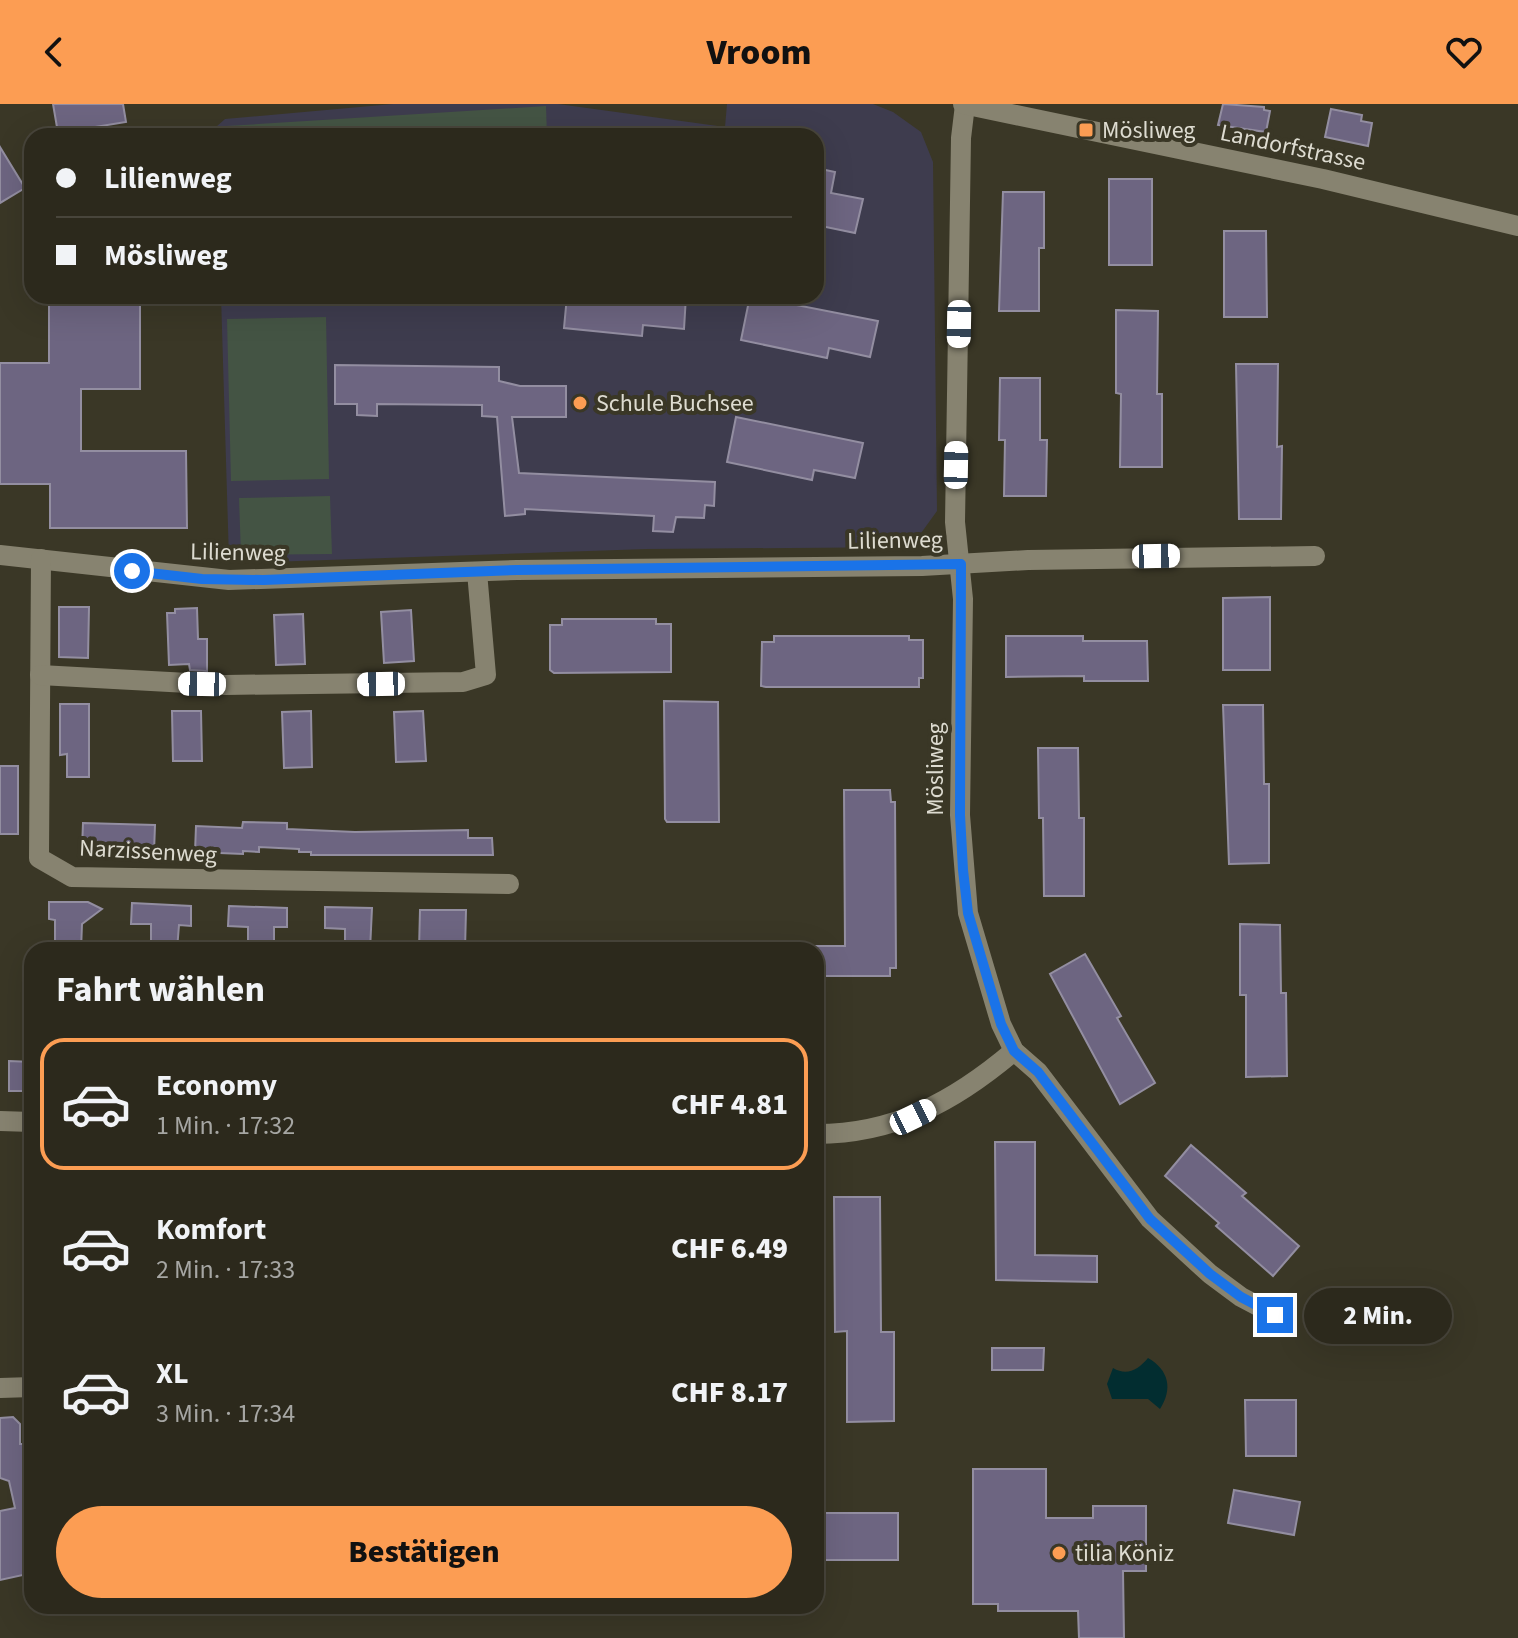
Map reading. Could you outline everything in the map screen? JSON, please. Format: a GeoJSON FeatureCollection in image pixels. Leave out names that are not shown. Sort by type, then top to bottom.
{"type":"FeatureCollection","features":[{"type":"Feature","properties":{"kind":"street","name":"Landorfstrasse"},"geometry":{"type":"LineString","coordinates":[[964,104],[1323,179],[1518,226]]}},
{"type":"Feature","properties":{"kind":"street","name":"Mösliweg"},"geometry":{"type":"LineString","coordinates":[[964,104],[955,522],[961,564],[960,815],[968,913],[1001,1024],[1014,1051],[1038,1072],[1150,1219],[1210,1274],[1241,1297],[1275,1315]]}},
{"type":"Feature","properties":{"kind":"street","name":"Lilienweg"},"geometry":{"type":"LineString","coordinates":[[0,555],[229,580],[1187,556],[1315,556]]}},
{"type":"Feature","properties":{"kind":"street","name":"Narzissenweg"},"geometry":{"type":"LineString","coordinates":[[41,559],[39,858],[72,877],[509,884]]}},
{"type":"Feature","properties":{"kind":"street"},"geometry":{"type":"LineString","coordinates":[[40,675],[225,685],[463,682],[486,675],[477,572]]}},
{"type":"Feature","properties":{"kind":"street"},"geometry":{"type":"LineString","coordinates":[[824,1134],[852,1134],[913,1117],[950,1098],[1014,1051]]}},
{"type":"Feature","properties":{"kind":"street"},"geometry":{"type":"LineString","coordinates":[[0,1121],[24,1122]]}},
{"type":"Feature","properties":{"kind":"street"},"geometry":{"type":"LineString","coordinates":[[0,1388],[24,1387]]}},
{"type":"Feature","properties":{"kind":"shaded area","name":"Schule Buchsee"},"geometry":{"type":"Polygon","coordinates":[[[393,104],[558,104],[725,127],[727,104],[873,104],[893,112],[921,132],[933,162],[937,511],[911,547],[647,549],[269,562],[229,560],[221,304],[824,304],[824,128],[216,128],[225,119],[393,104]]]}},
{"type":"Feature","properties":{"kind":"green space"},"geometry":{"type":"Polygon","coordinates":[[[546,106],[547,128],[226,128],[546,106]]]}},
{"type":"Feature","properties":{"kind":"green space"},"geometry":{"type":"Polygon","coordinates":[[[326,317],[329,479],[231,481],[227,319],[326,317]]]}},
{"type":"Feature","properties":{"kind":"green space"},"geometry":{"type":"Polygon","coordinates":[[[330,496],[332,554],[241,555],[239,498],[330,496]]]}},
{"type":"Feature","properties":{"kind":"water"},"geometry":{"type":"Polygon","coordinates":[[[1148,1358],[1161,1368],[1167,1380],[1167,1394],[1160,1409],[1148,1399],[1112,1399],[1107,1384],[1113,1368],[1123,1372],[1132,1370],[1148,1358]]]}},
{"type":"Feature","properties":{"kind":"building"},"geometry":{"type":"Polygon","coordinates":[[[53,104],[123,104],[126,122],[89,128],[57,128],[53,104]]]}},
{"type":"Feature","properties":{"kind":"building"},"geometry":{"type":"Polygon","coordinates":[[[1223,104],[1264,107],[1264,110],[1270,111],[1266,132],[1218,125],[1223,104]]]}},
{"type":"Feature","properties":{"kind":"building"},"geometry":{"type":"Polygon","coordinates":[[[1331,109],[1362,115],[1361,121],[1372,123],[1368,146],[1325,137],[1331,109]]]}},
{"type":"Feature","properties":{"kind":"building"},"geometry":{"type":"Polygon","coordinates":[[[0,147],[24,189],[0,203],[0,147]]]}},
{"type":"Feature","properties":{"kind":"building"},"geometry":{"type":"Polygon","coordinates":[[[824,170],[835,172],[831,193],[863,199],[855,233],[824,227],[824,170]]]}},
{"type":"Feature","properties":{"kind":"building"},"geometry":{"type":"Polygon","coordinates":[[[1109,179],[1152,179],[1152,265],[1109,265],[1109,179]]]}},
{"type":"Feature","properties":{"kind":"building"},"geometry":{"type":"Polygon","coordinates":[[[1003,192],[1044,192],[1044,248],[1039,248],[1039,311],[999,311],[1003,192]]]}},
{"type":"Feature","properties":{"kind":"building"},"geometry":{"type":"Polygon","coordinates":[[[1224,231],[1266,231],[1267,317],[1224,317],[1224,231]]]}},
{"type":"Feature","properties":{"kind":"building"},"geometry":{"type":"Polygon","coordinates":[[[49,304],[140,304],[140,389],[81,389],[81,451],[186,451],[187,528],[50,528],[50,484],[0,484],[0,363],[49,363],[49,304]]]}},
{"type":"Feature","properties":{"kind":"building"},"geometry":{"type":"Polygon","coordinates":[[[566,304],[686,304],[684,329],[643,325],[642,336],[564,328],[566,304]]]}},
{"type":"Feature","properties":{"kind":"building"},"geometry":{"type":"Polygon","coordinates":[[[748,304],[791,304],[878,321],[870,357],[829,348],[827,358],[741,340],[748,304]]]}},
{"type":"Feature","properties":{"kind":"building"},"geometry":{"type":"Polygon","coordinates":[[[1116,310],[1158,311],[1157,394],[1162,394],[1162,467],[1120,467],[1121,394],[1116,393],[1116,310]]]}},
{"type":"Feature","properties":{"kind":"building"},"geometry":{"type":"Polygon","coordinates":[[[1236,364],[1278,364],[1277,447],[1282,446],[1281,519],[1239,519],[1236,364]]]}},
{"type":"Feature","properties":{"kind":"building"},"geometry":{"type":"Polygon","coordinates":[[[335,365],[499,367],[499,381],[520,386],[566,386],[566,417],[512,417],[519,473],[715,482],[714,506],[705,505],[704,518],[676,517],[673,532],[653,531],[654,516],[525,509],[525,514],[505,516],[497,417],[482,416],[482,405],[377,404],[377,416],[357,415],[357,404],[335,404],[335,365]]]}},
{"type":"Feature","properties":{"kind":"building"},"geometry":{"type":"Polygon","coordinates":[[[1000,378],[1040,378],[1040,440],[1047,440],[1046,496],[1004,496],[1005,440],[999,440],[1000,378]]]}},
{"type":"Feature","properties":{"kind":"building"},"geometry":{"type":"Polygon","coordinates":[[[736,417],[863,443],[855,478],[814,470],[812,480],[727,462],[736,417]]]}},
{"type":"Feature","properties":{"kind":"building"},"geometry":{"type":"Polygon","coordinates":[[[1270,597],[1270,670],[1223,670],[1223,598],[1270,597]]]}},
{"type":"Feature","properties":{"kind":"building"},"geometry":{"type":"Polygon","coordinates":[[[59,607],[89,607],[88,658],[59,657],[59,607]]]}},
{"type":"Feature","properties":{"kind":"building"},"geometry":{"type":"Polygon","coordinates":[[[197,608],[198,639],[207,639],[207,671],[190,670],[189,664],[169,665],[167,613],[175,613],[175,609],[197,608]]]}},
{"type":"Feature","properties":{"kind":"building"},"geometry":{"type":"Polygon","coordinates":[[[411,610],[414,661],[384,663],[381,612],[411,610]]]}},
{"type":"Feature","properties":{"kind":"building"},"geometry":{"type":"Polygon","coordinates":[[[303,614],[305,664],[276,665],[274,615],[303,614]]]}},
{"type":"Feature","properties":{"kind":"building"},"geometry":{"type":"Polygon","coordinates":[[[562,619],[656,619],[656,624],[671,624],[671,672],[554,673],[550,670],[550,625],[562,625],[562,619]]]}},
{"type":"Feature","properties":{"kind":"building"},"geometry":{"type":"Polygon","coordinates":[[[774,636],[909,636],[909,640],[923,640],[923,678],[919,678],[919,687],[761,686],[762,642],[774,642],[774,636]]]}},
{"type":"Feature","properties":{"kind":"building"},"geometry":{"type":"Polygon","coordinates":[[[1006,636],[1083,636],[1083,641],[1147,641],[1148,681],[1084,681],[1084,676],[1006,677],[1006,636]]]}},
{"type":"Feature","properties":{"kind":"building"},"geometry":{"type":"Polygon","coordinates":[[[664,701],[718,702],[719,822],[667,822],[665,819],[664,701]]]}},
{"type":"Feature","properties":{"kind":"building"},"geometry":{"type":"Polygon","coordinates":[[[60,704],[89,704],[89,777],[67,777],[67,754],[60,755],[60,704]]]}},
{"type":"Feature","properties":{"kind":"building"},"geometry":{"type":"Polygon","coordinates":[[[1223,705],[1263,705],[1264,784],[1269,784],[1269,863],[1229,864],[1223,705]]]}},
{"type":"Feature","properties":{"kind":"building"},"geometry":{"type":"Polygon","coordinates":[[[172,711],[201,711],[202,761],[173,761],[172,711]]]}},
{"type":"Feature","properties":{"kind":"building"},"geometry":{"type":"Polygon","coordinates":[[[311,711],[312,767],[284,768],[282,712],[311,711]]]}},
{"type":"Feature","properties":{"kind":"building"},"geometry":{"type":"Polygon","coordinates":[[[423,711],[426,761],[396,762],[394,712],[423,711]]]}},
{"type":"Feature","properties":{"kind":"building"},"geometry":{"type":"Polygon","coordinates":[[[1038,748],[1078,748],[1079,818],[1084,818],[1084,896],[1044,896],[1038,748]]]}},
{"type":"Feature","properties":{"kind":"building"},"geometry":{"type":"Polygon","coordinates":[[[0,766],[18,766],[18,834],[0,834],[0,766]]]}},
{"type":"Feature","properties":{"kind":"building"},"geometry":{"type":"Polygon","coordinates":[[[844,790],[890,790],[891,802],[895,802],[896,968],[890,968],[890,976],[824,976],[824,946],[845,946],[844,790]]]}},
{"type":"Feature","properties":{"kind":"building"},"geometry":{"type":"Polygon","coordinates":[[[243,822],[287,823],[287,829],[355,832],[468,830],[468,838],[492,838],[493,855],[311,855],[311,852],[299,852],[299,849],[259,847],[259,852],[243,851],[243,854],[195,852],[196,826],[242,828],[243,822]]]}},
{"type":"Feature","properties":{"kind":"building"},"geometry":{"type":"Polygon","coordinates":[[[83,823],[155,825],[154,852],[82,849],[83,823]]]}},
{"type":"Feature","properties":{"kind":"building"},"geometry":{"type":"Polygon","coordinates":[[[49,902],[88,902],[102,909],[82,924],[81,942],[55,942],[55,920],[49,919],[49,902]]]}},
{"type":"Feature","properties":{"kind":"building"},"geometry":{"type":"Polygon","coordinates":[[[132,903],[191,906],[191,926],[179,925],[178,942],[151,942],[151,924],[131,924],[132,903]]]}},
{"type":"Feature","properties":{"kind":"building"},"geometry":{"type":"Polygon","coordinates":[[[229,906],[287,908],[287,927],[274,927],[274,942],[248,942],[248,927],[228,926],[229,906]]]}},
{"type":"Feature","properties":{"kind":"building"},"geometry":{"type":"Polygon","coordinates":[[[325,907],[372,908],[370,942],[345,942],[345,929],[325,928],[325,907]]]}},
{"type":"Feature","properties":{"kind":"building"},"geometry":{"type":"Polygon","coordinates":[[[420,910],[466,910],[465,942],[419,942],[420,910]]]}},
{"type":"Feature","properties":{"kind":"building"},"geometry":{"type":"Polygon","coordinates":[[[1240,924],[1280,925],[1281,993],[1286,993],[1287,1076],[1246,1077],[1246,995],[1240,995],[1240,924]]]}},
{"type":"Feature","properties":{"kind":"building"},"geometry":{"type":"Polygon","coordinates":[[[1085,954],[1155,1083],[1120,1104],[1050,974],[1085,954]]]}},
{"type":"Feature","properties":{"kind":"building"},"geometry":{"type":"Polygon","coordinates":[[[9,1061],[24,1062],[24,1091],[9,1091],[9,1061]]]}},
{"type":"Feature","properties":{"kind":"building"},"geometry":{"type":"Polygon","coordinates":[[[995,1142],[1035,1142],[1035,1255],[1097,1256],[1097,1282],[996,1280],[995,1142]]]}},
{"type":"Feature","properties":{"kind":"building"},"geometry":{"type":"Polygon","coordinates":[[[1191,1145],[1246,1193],[1242,1196],[1299,1246],[1273,1276],[1165,1176],[1191,1145]]]}},
{"type":"Feature","properties":{"kind":"building"},"geometry":{"type":"Polygon","coordinates":[[[834,1197],[880,1197],[881,1332],[894,1332],[894,1421],[847,1422],[847,1331],[835,1332],[834,1197]]]}},
{"type":"Feature","properties":{"kind":"building"},"geometry":{"type":"Polygon","coordinates":[[[992,1348],[1044,1348],[1043,1370],[992,1370],[992,1348]]]}},
{"type":"Feature","properties":{"kind":"building"},"geometry":{"type":"Polygon","coordinates":[[[1245,1400],[1296,1400],[1296,1456],[1246,1456],[1245,1400]]]}},
{"type":"Feature","properties":{"kind":"building"},"geometry":{"type":"Polygon","coordinates":[[[13,1417],[20,1424],[20,1444],[24,1444],[24,1575],[0,1580],[0,1511],[15,1508],[9,1481],[0,1478],[0,1418],[13,1417]]]}},
{"type":"Feature","properties":{"kind":"building","name":"tilia Köniz"},"geometry":{"type":"Polygon","coordinates":[[[973,1469],[1046,1469],[1046,1518],[1093,1518],[1093,1506],[1146,1506],[1146,1571],[1123,1571],[1124,1638],[1079,1638],[1078,1611],[998,1611],[998,1604],[973,1604],[973,1469]]]}},
{"type":"Feature","properties":{"kind":"building"},"geometry":{"type":"Polygon","coordinates":[[[1234,1490],[1300,1502],[1294,1535],[1228,1523],[1234,1490]]]}},
{"type":"Feature","properties":{"kind":"building"},"geometry":{"type":"Polygon","coordinates":[[[824,1513],[898,1513],[898,1560],[824,1560],[824,1513]]]}},
{"type":"Feature","properties":{"kind":"place","name":"Mösliweg"},"geometry":{"type":"Point","coordinates":[1086,130]}},
{"type":"Feature","properties":{"kind":"place","name":"Schule Buchsee"},"geometry":{"type":"Point","coordinates":[580,403]}},
{"type":"Feature","properties":{"kind":"place","name":"tilia Köniz"},"geometry":{"type":"Point","coordinates":[1059,1553]}},
{"type":"Feature","properties":{"kind":"route"},"geometry":{"type":"LineString","coordinates":[[132,571],[202,579],[301,580],[517,570],[961,564],[960,815],[963,870],[968,913],[1001,1024],[1014,1051],[1038,1072],[1150,1219],[1210,1274],[1241,1297],[1275,1315]]}}]}
